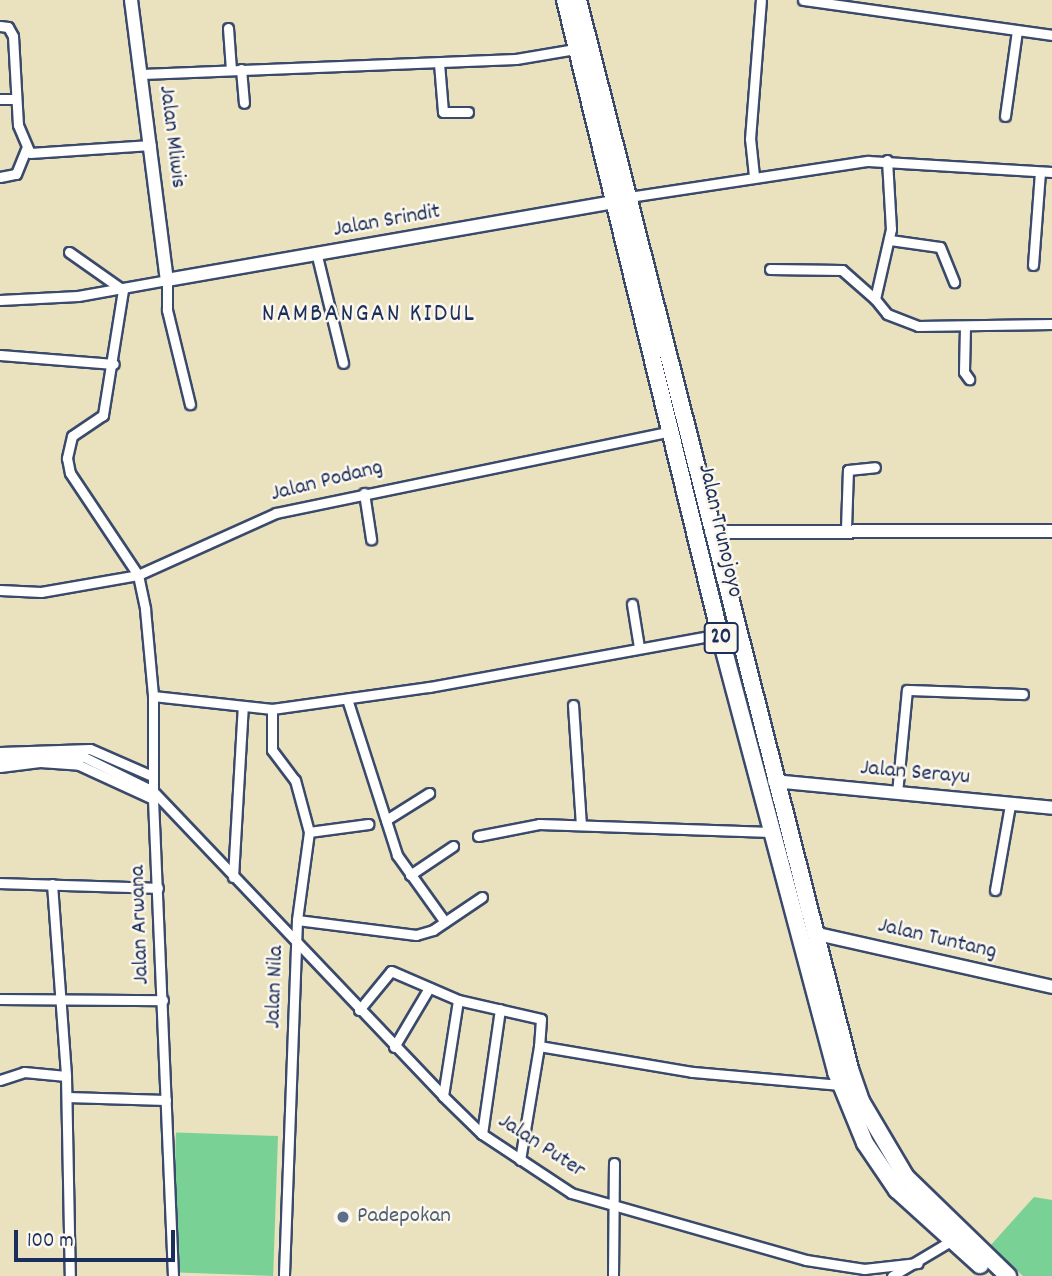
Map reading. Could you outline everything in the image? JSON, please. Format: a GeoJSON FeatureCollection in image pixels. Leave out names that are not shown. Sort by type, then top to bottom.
{"type":"FeatureCollection","features":[{"type":"Feature","properties":{"kind":"highway","name":"Jalan Trunojoyo"},"geometry":{"type":"LineString","coordinates":[[565,0],[575,49],[622,200],[711,532],[774,781],[785,856],[841,1085],[876,1161],[897,1190],[956,1238]]}},
{"type":"Feature","properties":{"kind":"highway","name":"Jalan Trunojoyo"},"geometry":{"type":"LineString","coordinates":[[578,0],[672,431],[771,832],[785,856],[813,933],[861,1101],[906,1177],[956,1238]]}},
{"type":"Feature","properties":{"kind":"highway","name":"20"},"geometry":{"type":"LineString","coordinates":[[956,1238],[992,1276]]}},
{"type":"Feature","properties":{"kind":"highway","name":"20"},"geometry":{"type":"LineString","coordinates":[[956,1238],[1008,1276]]}},
{"type":"Feature","properties":{"kind":"street","name":"Jalan Mliwis"},"geometry":{"type":"LineString","coordinates":[[131,0],[167,280]]}},
{"type":"Feature","properties":{"kind":"street"},"geometry":{"type":"LineString","coordinates":[[754,176],[750,139],[761,0]]}},
{"type":"Feature","properties":{"kind":"street"},"geometry":{"type":"LineString","coordinates":[[803,0],[1052,35]]}},
{"type":"Feature","properties":{"kind":"street"},"geometry":{"type":"LineString","coordinates":[[0,26],[13,36],[16,99],[26,149],[16,174],[0,177]]}},
{"type":"Feature","properties":{"kind":"street"},"geometry":{"type":"LineString","coordinates":[[228,27],[244,103]]}},
{"type":"Feature","properties":{"kind":"street"},"geometry":{"type":"LineString","coordinates":[[1004,116],[1017,31]]}},
{"type":"Feature","properties":{"kind":"street"},"geometry":{"type":"LineString","coordinates":[[142,74],[516,59],[575,49]]}},
{"type":"Feature","properties":{"kind":"street"},"geometry":{"type":"LineString","coordinates":[[439,63],[443,112],[468,112]]}},
{"type":"Feature","properties":{"kind":"street"},"geometry":{"type":"LineString","coordinates":[[0,99],[16,99]]}},
{"type":"Feature","properties":{"kind":"street"},"geometry":{"type":"LineString","coordinates":[[26,149],[37,154],[151,145]]}},
{"type":"Feature","properties":{"kind":"street"},"geometry":{"type":"LineString","coordinates":[[622,200],[754,176],[887,160],[1052,172]]}},
{"type":"Feature","properties":{"kind":"street"},"geometry":{"type":"LineString","coordinates":[[875,299],[890,240],[887,160]]}},
{"type":"Feature","properties":{"kind":"street"},"geometry":{"type":"LineString","coordinates":[[1033,265],[1040,172]]}},
{"type":"Feature","properties":{"kind":"street","name":"Jalan Srindit"},"geometry":{"type":"LineString","coordinates":[[167,280],[317,256],[622,200]]}},
{"type":"Feature","properties":{"kind":"street"},"geometry":{"type":"LineString","coordinates":[[890,240],[940,247],[954,282]]}},
{"type":"Feature","properties":{"kind":"street"},"geometry":{"type":"LineString","coordinates":[[69,252],[123,290]]}},
{"type":"Feature","properties":{"kind":"street"},"geometry":{"type":"LineString","coordinates":[[317,256],[343,363]]}},
{"type":"Feature","properties":{"kind":"street"},"geometry":{"type":"LineString","coordinates":[[770,269],[842,271],[875,299],[887,314],[908,325],[965,327],[1052,324]]}},
{"type":"Feature","properties":{"kind":"street"},"geometry":{"type":"LineString","coordinates":[[0,300],[123,290],[167,280],[167,310],[190,404]]}},
{"type":"Feature","properties":{"kind":"street"},"geometry":{"type":"LineString","coordinates":[[123,290],[114,365],[104,412],[72,436],[67,446],[70,473],[138,575]]}},
{"type":"Feature","properties":{"kind":"street"},"geometry":{"type":"LineString","coordinates":[[965,327],[964,372],[969,379]]}},
{"type":"Feature","properties":{"kind":"street"},"geometry":{"type":"LineString","coordinates":[[0,355],[114,365]]}},
{"type":"Feature","properties":{"kind":"street","name":"Jalan Podang"},"geometry":{"type":"LineString","coordinates":[[0,590],[41,592],[138,575],[276,513],[672,431]]}},
{"type":"Feature","properties":{"kind":"street"},"geometry":{"type":"LineString","coordinates":[[846,529],[848,470],[875,467]]}},
{"type":"Feature","properties":{"kind":"street"},"geometry":{"type":"LineString","coordinates":[[365,493],[371,539]]}},
{"type":"Feature","properties":{"kind":"street"},"geometry":{"type":"LineString","coordinates":[[711,532],[846,529],[1052,531]]}},
{"type":"Feature","properties":{"kind":"street","name":"Jalan Arwana"},"geometry":{"type":"LineString","coordinates":[[138,575],[153,696],[152,776],[173,1276]]}},
{"type":"Feature","properties":{"kind":"street"},"geometry":{"type":"LineString","coordinates":[[632,604],[639,647]]}},
{"type":"Feature","properties":{"kind":"street"},"geometry":{"type":"LineString","coordinates":[[153,696],[272,709],[347,699],[720,634]]}},
{"type":"Feature","properties":{"kind":"street"},"geometry":{"type":"LineString","coordinates":[[897,793],[907,690],[1023,694]]}},
{"type":"Feature","properties":{"kind":"street"},"geometry":{"type":"LineString","coordinates":[[347,699],[397,855],[444,922]]}},
{"type":"Feature","properties":{"kind":"street"},"geometry":{"type":"LineString","coordinates":[[573,705],[581,824]]}},
{"type":"Feature","properties":{"kind":"street"},"geometry":{"type":"LineString","coordinates":[[233,877],[243,706]]}},
{"type":"Feature","properties":{"kind":"street","name":"Jalan Nila"},"geometry":{"type":"LineString","coordinates":[[272,709],[272,750],[295,780],[309,832],[297,920],[284,1276]]}},
{"type":"Feature","properties":{"kind":"street"},"geometry":{"type":"LineString","coordinates":[[0,752],[90,749],[152,776]]}},
{"type":"Feature","properties":{"kind":"street"},"geometry":{"type":"LineString","coordinates":[[0,759],[84,757],[153,795]]}},
{"type":"Feature","properties":{"kind":"street"},"geometry":{"type":"LineString","coordinates":[[0,767],[40,762],[79,765],[153,795]]}},
{"type":"Feature","properties":{"kind":"street","name":"Jalan Serayu"},"geometry":{"type":"LineString","coordinates":[[774,781],[1052,808]]}},
{"type":"Feature","properties":{"kind":"street"},"geometry":{"type":"LineString","coordinates":[[386,820],[429,793]]}},
{"type":"Feature","properties":{"kind":"street","name":"Jalan Puter"},"geometry":{"type":"LineString","coordinates":[[153,795],[443,1096],[482,1133],[571,1193],[826,1264],[864,1269],[918,1263]]}},
{"type":"Feature","properties":{"kind":"street"},"geometry":{"type":"LineString","coordinates":[[995,890],[1010,805]]}},
{"type":"Feature","properties":{"kind":"street"},"geometry":{"type":"LineString","coordinates":[[309,832],[368,824]]}},
{"type":"Feature","properties":{"kind":"street"},"geometry":{"type":"LineString","coordinates":[[478,836],[539,824],[771,832]]}},
{"type":"Feature","properties":{"kind":"street"},"geometry":{"type":"LineString","coordinates":[[410,875],[453,846]]}},
{"type":"Feature","properties":{"kind":"street"},"geometry":{"type":"LineString","coordinates":[[0,883],[158,888]]}},
{"type":"Feature","properties":{"kind":"street"},"geometry":{"type":"LineString","coordinates":[[52,884],[67,1097],[70,1276]]}},
{"type":"Feature","properties":{"kind":"street"},"geometry":{"type":"LineString","coordinates":[[297,920],[416,935],[444,922],[482,897]]}},
{"type":"Feature","properties":{"kind":"street","name":"Jalan Tuntang"},"geometry":{"type":"LineString","coordinates":[[813,933],[1052,987]]}},
{"type":"Feature","properties":{"kind":"street"},"geometry":{"type":"LineString","coordinates":[[359,1010],[388,971],[458,1000],[542,1020],[520,1160]]}},
{"type":"Feature","properties":{"kind":"street"},"geometry":{"type":"LineString","coordinates":[[394,1047],[429,988]]}},
{"type":"Feature","properties":{"kind":"street"},"geometry":{"type":"LineString","coordinates":[[0,999],[163,1000]]}},
{"type":"Feature","properties":{"kind":"street"},"geometry":{"type":"LineString","coordinates":[[443,1096],[458,1000]]}},
{"type":"Feature","properties":{"kind":"street"},"geometry":{"type":"LineString","coordinates":[[482,1133],[500,1009]]}},
{"type":"Feature","properties":{"kind":"street"},"geometry":{"type":"LineString","coordinates":[[539,1046],[692,1072],[841,1085]]}},
{"type":"Feature","properties":{"kind":"street"},"geometry":{"type":"LineString","coordinates":[[0,1080],[24,1072],[66,1076]]}},
{"type":"Feature","properties":{"kind":"street"},"geometry":{"type":"LineString","coordinates":[[67,1097],[166,1100]]}},
{"type":"Feature","properties":{"kind":"street"},"geometry":{"type":"LineString","coordinates":[[613,1276],[614,1163]]}},
{"type":"Feature","properties":{"kind":"street"},"geometry":{"type":"LineString","coordinates":[[892,1276],[956,1238]]}},
{"type":"Feature","properties":{"kind":"green space"},"geometry":{"type":"Polygon","coordinates":[[[176,1132],[278,1136],[273,1276],[171,1272],[176,1132]]]}},
{"type":"Feature","properties":{"kind":"green space"},"geometry":{"type":"Polygon","coordinates":[[[1034,1197],[1052,1200],[1052,1276],[1023,1276],[990,1246],[1034,1197]]]}},
{"type":"Feature","properties":{"kind":"place","name":"Padepokan"},"geometry":{"type":"Point","coordinates":[343,1217]}},
{"type":"Feature","properties":{"kind":"district","name":"NAMBANGAN KIDUL"},"geometry":{"type":"Point","coordinates":[369,315]}}]}
